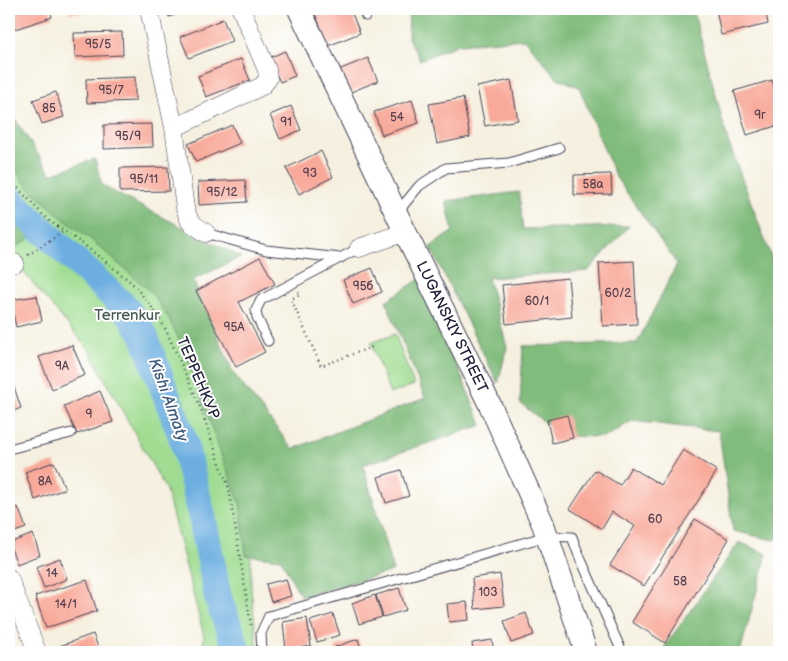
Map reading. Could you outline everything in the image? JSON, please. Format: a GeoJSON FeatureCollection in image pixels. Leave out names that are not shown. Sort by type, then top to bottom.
{"type":"FeatureCollection","features":[{"type":"Feature","properties":{"kind":"street"},"geometry":{"type":"LineString","coordinates":[[149,9],[174,128],[185,208],[190,222],[206,232]]}},
{"type":"Feature","properties":{"kind":"street"},"geometry":{"type":"LineString","coordinates":[[174,128],[262,86],[268,79],[267,70],[241,9]]}},
{"type":"Feature","properties":{"kind":"street","name":"LUGANSKIY STREET"},"geometry":{"type":"LineString","coordinates":[[300,9],[401,223],[491,406],[543,524],[586,652]]}},
{"type":"Feature","properties":{"kind":"street"},"geometry":{"type":"LineString","coordinates":[[359,248],[401,223]]}},
{"type":"Feature","properties":{"kind":"street"},"geometry":{"type":"LineString","coordinates":[[9,578],[37,652]]}},
{"type":"Feature","properties":{"kind":"lane"},"geometry":{"type":"LineString","coordinates":[[401,223],[419,186],[446,168],[509,163],[559,148]]}},
{"type":"Feature","properties":{"kind":"lane"},"geometry":{"type":"LineString","coordinates":[[206,232],[266,250],[341,258]]}},
{"type":"Feature","properties":{"kind":"lane"},"geometry":{"type":"LineString","coordinates":[[268,341],[257,317],[256,310],[260,300],[359,248]]}},
{"type":"Feature","properties":{"kind":"lane"},"geometry":{"type":"LineString","coordinates":[[9,449],[71,433]]}},
{"type":"Feature","properties":{"kind":"lane"},"geometry":{"type":"LineString","coordinates":[[262,652],[260,633],[269,616],[547,536],[572,537],[622,652]]}},
{"type":"Feature","properties":{"kind":"path","name":"ТЕРРЕНКУР"},"geometry":{"type":"LineString","coordinates":[[9,176],[48,220],[84,244],[131,282],[151,306],[166,330],[199,404],[229,489],[251,626]]}},
{"type":"Feature","properties":{"kind":"path"},"geometry":{"type":"LineString","coordinates":[[36,250],[64,231]]}},
{"type":"Feature","properties":{"kind":"path"},"geometry":{"type":"LineString","coordinates":[[294,283],[300,295],[291,300],[320,366],[372,347]]}},
{"type":"Feature","properties":{"kind":"green space"},"geometry":{"type":"Polygon","coordinates":[[[409,9],[693,9],[728,141],[779,278],[779,537],[774,540],[733,531],[719,431],[632,421],[606,437],[562,436],[520,403],[523,346],[637,343],[677,264],[615,176],[579,87],[557,78],[524,39],[459,44],[420,60],[408,38],[409,9]]]}},
{"type":"Feature","properties":{"kind":"green space"},"geometry":{"type":"Polygon","coordinates":[[[9,110],[51,174],[95,159],[102,185],[241,257],[193,280],[234,374],[293,449],[425,398],[386,301],[420,279],[482,425],[363,465],[393,571],[301,597],[281,559],[246,555],[240,503],[185,351],[168,317],[151,292],[88,237],[62,218],[25,184],[9,160],[9,110]]]}},
{"type":"Feature","properties":{"kind":"green space","name":"Terrenkur"},"geometry":{"type":"Polygon","coordinates":[[[9,146],[169,284],[250,459],[251,588],[258,652],[202,652],[204,636],[166,490],[89,350],[9,255],[9,146]]]}},
{"type":"Feature","properties":{"kind":"green space"},"geometry":{"type":"Polygon","coordinates":[[[519,192],[523,229],[629,226],[588,271],[488,278],[507,347],[498,383],[430,247],[453,231],[446,201],[519,192]]]}},
{"type":"Feature","properties":{"kind":"green space"},"geometry":{"type":"Polygon","coordinates":[[[9,206],[37,233],[15,248],[9,241],[9,206]]]}},
{"type":"Feature","properties":{"kind":"green space"},"geometry":{"type":"Polygon","coordinates":[[[395,334],[414,385],[390,394],[371,343],[395,334]]]}},
{"type":"Feature","properties":{"kind":"green space"},"geometry":{"type":"Polygon","coordinates":[[[739,542],[767,554],[740,652],[661,652],[739,542]]]}},
{"type":"Feature","properties":{"kind":"building"},"geometry":{"type":"Polygon","coordinates":[[[9,9],[50,9],[52,17],[9,31],[9,9]]]}},
{"type":"Feature","properties":{"kind":"building"},"geometry":{"type":"Polygon","coordinates":[[[69,9],[117,9],[117,11],[69,13],[69,9]]]}},
{"type":"Feature","properties":{"kind":"building"},"geometry":{"type":"Polygon","coordinates":[[[166,9],[191,9],[169,17],[166,9]]]}},
{"type":"Feature","properties":{"kind":"building"},"geometry":{"type":"Polygon","coordinates":[[[318,9],[350,9],[360,33],[328,46],[314,11],[318,9]]]}},
{"type":"Feature","properties":{"kind":"building"},"geometry":{"type":"Polygon","coordinates":[[[716,9],[765,9],[768,24],[721,35],[716,9]]]}},
{"type":"Feature","properties":{"kind":"building"},"geometry":{"type":"Polygon","coordinates":[[[223,19],[232,41],[189,58],[180,37],[223,19]]]}},
{"type":"Feature","properties":{"kind":"building"},"geometry":{"type":"Polygon","coordinates":[[[122,32],[123,55],[75,57],[74,33],[122,32]]]}},
{"type":"Feature","properties":{"kind":"building"},"geometry":{"type":"Polygon","coordinates":[[[285,51],[295,76],[280,82],[269,58],[285,51]]]}},
{"type":"Feature","properties":{"kind":"building"},"geometry":{"type":"Polygon","coordinates":[[[368,58],[378,81],[346,94],[336,71],[368,58]]]}},
{"type":"Feature","properties":{"kind":"building"},"geometry":{"type":"Polygon","coordinates":[[[241,59],[250,80],[206,97],[198,76],[241,59]]]}},
{"type":"Feature","properties":{"kind":"building"},"geometry":{"type":"Polygon","coordinates":[[[135,77],[135,101],[87,103],[86,79],[135,77]]]}},
{"type":"Feature","properties":{"kind":"building"},"geometry":{"type":"Polygon","coordinates":[[[511,80],[518,120],[485,126],[477,87],[511,80]]]}},
{"type":"Feature","properties":{"kind":"building"},"geometry":{"type":"Polygon","coordinates":[[[772,80],[779,104],[779,125],[747,135],[734,91],[772,80]]]}},
{"type":"Feature","properties":{"kind":"building"},"geometry":{"type":"Polygon","coordinates":[[[56,92],[64,117],[42,124],[33,100],[56,92]]]}},
{"type":"Feature","properties":{"kind":"building"},"geometry":{"type":"Polygon","coordinates":[[[463,98],[470,137],[437,144],[429,104],[463,98]]]}},
{"type":"Feature","properties":{"kind":"building"},"geometry":{"type":"Polygon","coordinates":[[[412,100],[419,123],[382,135],[374,112],[412,100]]]}},
{"type":"Feature","properties":{"kind":"building"},"geometry":{"type":"Polygon","coordinates":[[[291,106],[301,130],[280,139],[270,115],[291,106]]]}},
{"type":"Feature","properties":{"kind":"building"},"geometry":{"type":"Polygon","coordinates":[[[152,124],[153,147],[104,149],[104,125],[152,124]]]}},
{"type":"Feature","properties":{"kind":"building"},"geometry":{"type":"Polygon","coordinates":[[[232,125],[240,143],[196,162],[188,144],[232,125]]]}},
{"type":"Feature","properties":{"kind":"building"},"geometry":{"type":"Polygon","coordinates":[[[321,151],[333,177],[299,194],[286,168],[321,151]]]}},
{"type":"Feature","properties":{"kind":"building"},"geometry":{"type":"Polygon","coordinates":[[[168,167],[169,191],[120,192],[120,168],[168,167]]]}},
{"type":"Feature","properties":{"kind":"building"},"geometry":{"type":"Polygon","coordinates":[[[611,174],[612,194],[574,195],[574,175],[611,174]]]}},
{"type":"Feature","properties":{"kind":"building"},"geometry":{"type":"Polygon","coordinates":[[[245,180],[247,202],[199,205],[198,182],[245,180]]]}},
{"type":"Feature","properties":{"kind":"building"},"geometry":{"type":"Polygon","coordinates":[[[260,257],[275,284],[239,302],[265,352],[236,367],[196,291],[260,257]]]}},
{"type":"Feature","properties":{"kind":"building"},"geometry":{"type":"Polygon","coordinates":[[[634,261],[637,324],[603,326],[599,263],[634,261]]]}},
{"type":"Feature","properties":{"kind":"building"},"geometry":{"type":"Polygon","coordinates":[[[372,268],[382,292],[353,304],[343,280],[372,268]]]}},
{"type":"Feature","properties":{"kind":"building"},"geometry":{"type":"Polygon","coordinates":[[[568,278],[572,317],[506,324],[502,285],[568,278]]]}},
{"type":"Feature","properties":{"kind":"building"},"geometry":{"type":"Polygon","coordinates":[[[37,296],[42,321],[16,327],[10,300],[37,296]]]}},
{"type":"Feature","properties":{"kind":"building"},"geometry":{"type":"Polygon","coordinates":[[[72,345],[85,375],[52,389],[39,357],[72,345]]]}},
{"type":"Feature","properties":{"kind":"building"},"geometry":{"type":"Polygon","coordinates":[[[14,387],[21,408],[9,413],[9,389],[14,387]]]}},
{"type":"Feature","properties":{"kind":"building"},"geometry":{"type":"Polygon","coordinates":[[[100,391],[113,422],[77,434],[64,406],[100,391]]]}},
{"type":"Feature","properties":{"kind":"building"},"geometry":{"type":"Polygon","coordinates":[[[567,415],[573,438],[552,443],[547,420],[567,415]]]}},
{"type":"Feature","properties":{"kind":"building"},"geometry":{"type":"Polygon","coordinates":[[[683,450],[717,471],[644,586],[610,565],[635,526],[612,512],[602,529],[570,509],[595,470],[620,485],[631,467],[661,485],[683,450]]]}},
{"type":"Feature","properties":{"kind":"building"},"geometry":{"type":"Polygon","coordinates":[[[54,462],[65,489],[35,500],[25,472],[54,462]]]}},
{"type":"Feature","properties":{"kind":"building"},"geometry":{"type":"Polygon","coordinates":[[[401,470],[409,496],[386,503],[378,477],[401,470]]]}},
{"type":"Feature","properties":{"kind":"building"},"geometry":{"type":"Polygon","coordinates":[[[18,507],[26,528],[9,534],[9,510],[18,507]]]}},
{"type":"Feature","properties":{"kind":"building"},"geometry":{"type":"Polygon","coordinates":[[[695,519],[729,539],[665,643],[632,622],[695,519]]]}},
{"type":"Feature","properties":{"kind":"building"},"geometry":{"type":"Polygon","coordinates":[[[33,534],[40,555],[17,564],[9,543],[33,534]]]}},
{"type":"Feature","properties":{"kind":"building"},"geometry":{"type":"Polygon","coordinates":[[[60,558],[67,579],[44,588],[36,567],[60,558]]]}},
{"type":"Feature","properties":{"kind":"building"},"geometry":{"type":"Polygon","coordinates":[[[500,574],[504,606],[475,609],[472,578],[500,574]]]}},
{"type":"Feature","properties":{"kind":"building"},"geometry":{"type":"Polygon","coordinates":[[[286,579],[291,596],[271,602],[266,584],[286,579]]]}},
{"type":"Feature","properties":{"kind":"building"},"geometry":{"type":"Polygon","coordinates":[[[87,580],[97,611],[46,628],[35,596],[87,580]]]}},
{"type":"Feature","properties":{"kind":"building"},"geometry":{"type":"Polygon","coordinates":[[[399,588],[406,610],[383,617],[376,595],[399,588]]]}},
{"type":"Feature","properties":{"kind":"building"},"geometry":{"type":"Polygon","coordinates":[[[375,595],[382,617],[359,624],[352,603],[375,595]]]}},
{"type":"Feature","properties":{"kind":"building"},"geometry":{"type":"Polygon","coordinates":[[[467,602],[469,620],[449,622],[447,604],[467,602]]]}},
{"type":"Feature","properties":{"kind":"building"},"geometry":{"type":"Polygon","coordinates":[[[526,613],[534,635],[511,643],[504,621],[526,613]]]}},
{"type":"Feature","properties":{"kind":"building"},"geometry":{"type":"Polygon","coordinates":[[[333,614],[340,635],[317,642],[310,621],[333,614]]]}},
{"type":"Feature","properties":{"kind":"building"},"geometry":{"type":"Polygon","coordinates":[[[307,618],[311,646],[286,650],[283,622],[307,618]]]}},
{"type":"Feature","properties":{"kind":"building"},"geometry":{"type":"Polygon","coordinates":[[[93,634],[100,652],[43,652],[93,634]]]}},
{"type":"Feature","properties":{"kind":"building"},"geometry":{"type":"Polygon","coordinates":[[[358,639],[362,652],[337,652],[335,647],[358,639]]]}},
{"type":"Feature","properties":{"kind":"building"},"geometry":{"type":"Polygon","coordinates":[[[492,640],[494,652],[473,652],[472,643],[492,640]]]}},
{"type":"Feature","properties":{"kind":"waterway","name":"Kіshі Almaty"},"geometry":{"type":"LineString","coordinates":[[9,199],[126,308],[143,333],[183,439],[202,516],[218,598],[236,652]]}}]}
